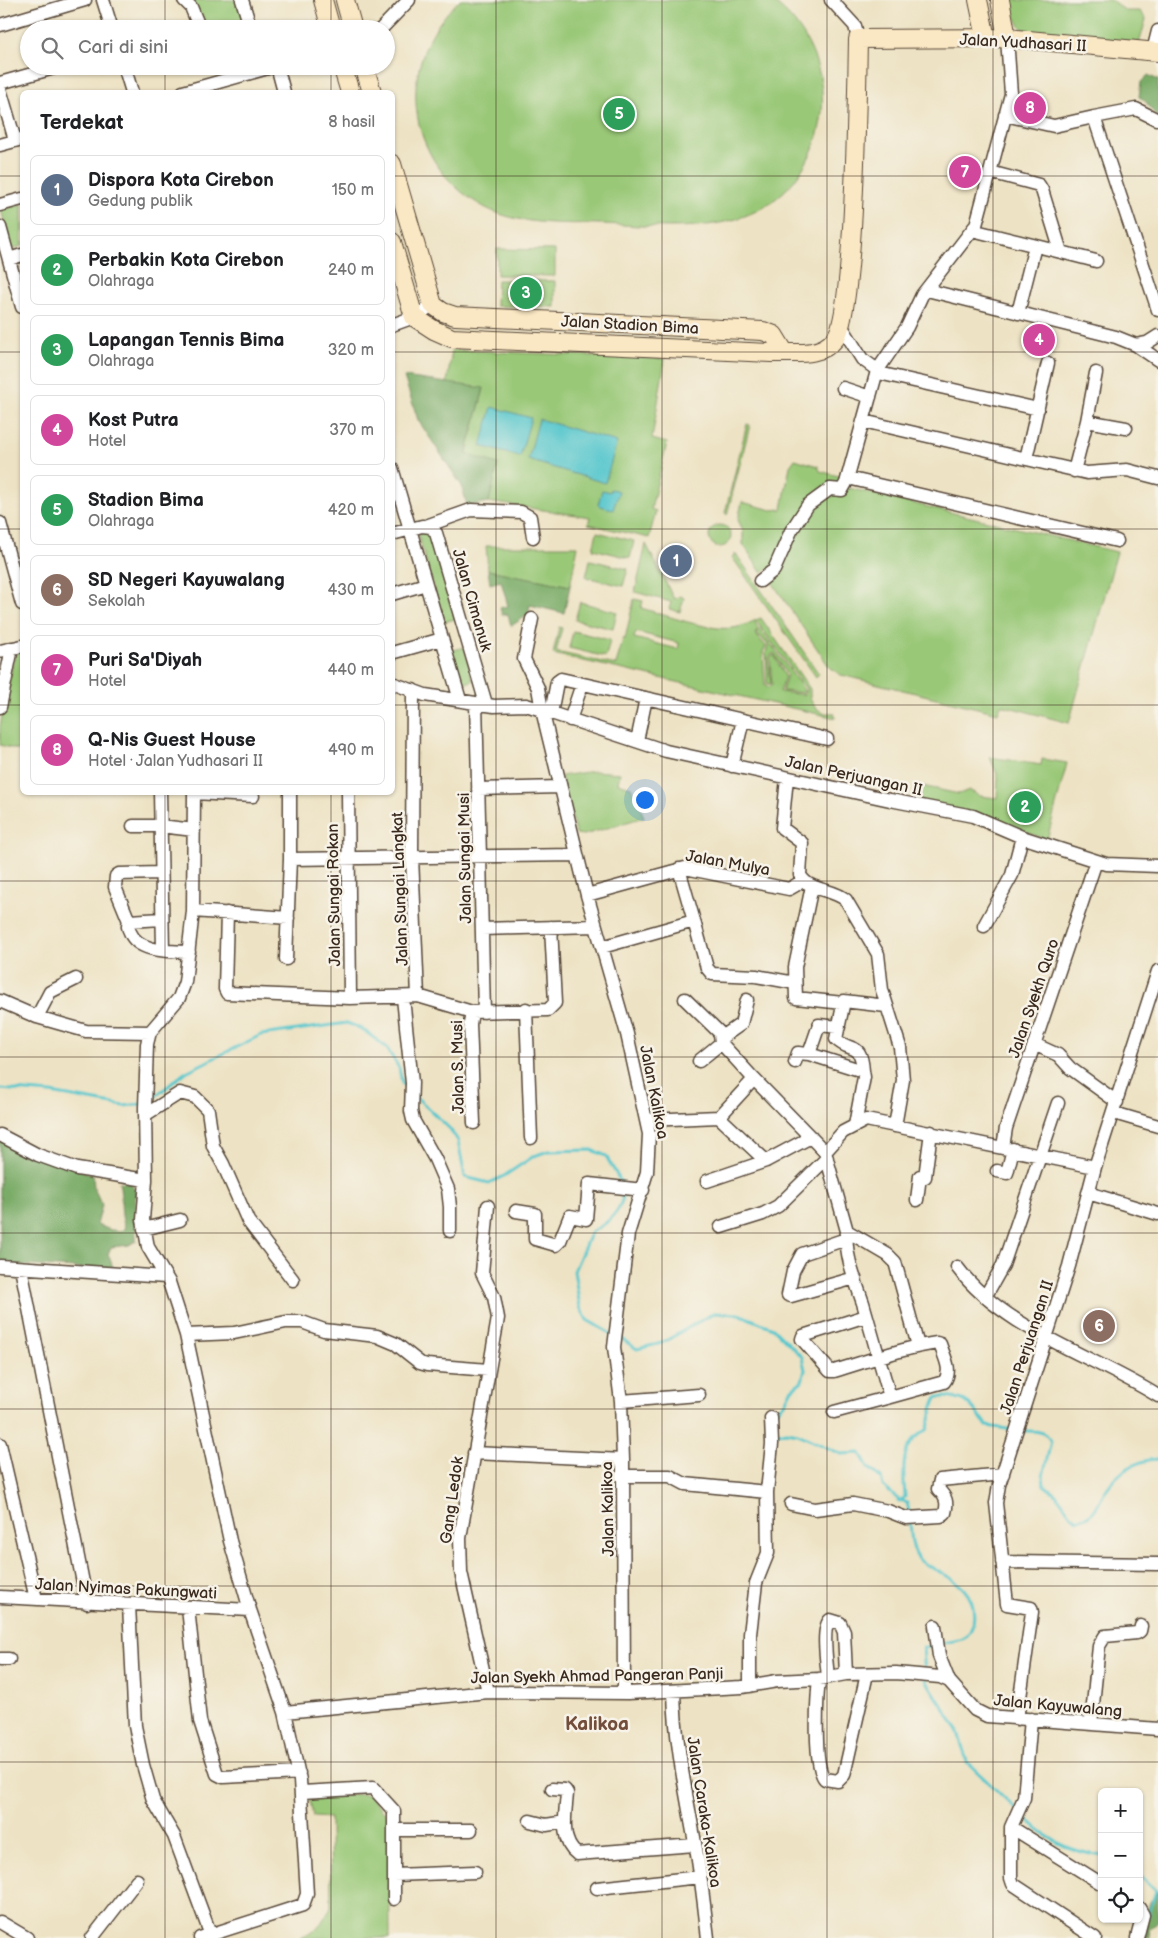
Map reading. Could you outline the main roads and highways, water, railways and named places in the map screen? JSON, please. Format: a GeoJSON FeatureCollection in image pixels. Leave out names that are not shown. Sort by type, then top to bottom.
{"type":"FeatureCollection","features":[{"type":"Feature","properties":{"kind":"water"},"geometry":{"type":"Polygon","coordinates":[[[492,407],[531,418],[520,457],[481,446],[492,407]]]}},
{"type":"Feature","properties":{"kind":"water"},"geometry":{"type":"Polygon","coordinates":[[[539,419],[617,442],[605,483],[528,460],[539,419]]]}},
{"type":"Feature","properties":{"kind":"water"},"geometry":{"type":"Polygon","coordinates":[[[611,489],[619,491],[613,510],[598,505],[602,490],[610,492],[611,489]]]}},
{"type":"Feature","properties":{"kind":"waterway"},"geometry":{"type":"LineString","coordinates":[[148,1102],[186,1072],[261,1035],[347,1023],[362,1029],[386,1047],[399,1068],[402,1083],[408,1089]]}},
{"type":"Feature","properties":{"kind":"waterway"},"geometry":{"type":"LineString","coordinates":[[0,1089],[51,1093],[124,1106],[142,1104]]}},
{"type":"Feature","properties":{"kind":"waterway"},"geometry":{"type":"LineString","coordinates":[[416,1097],[450,1129],[458,1141],[465,1177],[489,1183],[504,1176],[534,1156],[548,1151],[592,1150],[606,1156],[622,1184]]}},
{"type":"Feature","properties":{"kind":"waterway"},"geometry":{"type":"LineString","coordinates":[[613,1335],[587,1320],[580,1307],[574,1271],[591,1232],[613,1216],[620,1205],[623,1192]]}},
{"type":"Feature","properties":{"kind":"waterway"},"geometry":{"type":"LineString","coordinates":[[619,1337],[637,1349],[662,1343],[714,1313],[738,1314],[773,1328],[802,1357],[805,1370],[802,1381],[791,1390],[785,1402],[773,1415]]}},
{"type":"Feature","properties":{"kind":"waterway"},"geometry":{"type":"LineString","coordinates":[[775,1433],[787,1432],[798,1434],[841,1454],[860,1453],[868,1467],[881,1478],[883,1486],[900,1501],[905,1497],[904,1468],[907,1450],[911,1443],[927,1430],[933,1405],[937,1397],[956,1398],[967,1402],[987,1426],[1014,1430]]}},
{"type":"Feature","properties":{"kind":"waterway"},"geometry":{"type":"LineString","coordinates":[[1020,1431],[1033,1431],[1045,1434],[1051,1441],[1043,1476],[1044,1485],[1056,1494],[1071,1515],[1077,1520],[1092,1513],[1106,1490],[1128,1468],[1142,1462],[1158,1459]]}},
{"type":"Feature","properties":{"kind":"waterway"},"geometry":{"type":"LineString","coordinates":[[903,1501],[907,1503],[910,1515]]}},
{"type":"Feature","properties":{"kind":"waterway"},"geometry":{"type":"LineString","coordinates":[[910,1521],[913,1545],[918,1558],[923,1563],[958,1583],[969,1596],[972,1604],[974,1613],[973,1623],[966,1637],[952,1642],[941,1643]]}},
{"type":"Feature","properties":{"kind":"waterway"},"geometry":{"type":"LineString","coordinates":[[925,1674],[923,1648],[935,1644]]}},
{"type":"Feature","properties":{"kind":"waterway"},"geometry":{"type":"LineString","coordinates":[[926,1680],[957,1729],[967,1762],[1016,1809]]}},
{"type":"Feature","properties":{"kind":"waterway"},"geometry":{"type":"LineString","coordinates":[[1021,1813],[1039,1830],[1057,1842],[1078,1851],[1098,1855]]}},
{"type":"Feature","properties":{"kind":"waterway"},"geometry":{"type":"LineString","coordinates":[[1142,1878],[1156,1891],[1148,1916]]}},
{"type":"Feature","properties":{"kind":"place","name":"Q-Nis Guest House"},"geometry":{"type":"Point","coordinates":[1030,108]}},
{"type":"Feature","properties":{"kind":"place","name":"Stadion Bima"},"geometry":{"type":"Point","coordinates":[619,114]}},
{"type":"Feature","properties":{"kind":"place","name":"Puri Sa'Diyah"},"geometry":{"type":"Point","coordinates":[965,172]}},
{"type":"Feature","properties":{"kind":"place","name":"Lapangan Tennis Bima"},"geometry":{"type":"Point","coordinates":[526,293]}},
{"type":"Feature","properties":{"kind":"place","name":"Kost Putra"},"geometry":{"type":"Point","coordinates":[1039,340]}},
{"type":"Feature","properties":{"kind":"place","name":"Dispora Kota Cirebon"},"geometry":{"type":"Point","coordinates":[676,561]}},
{"type":"Feature","properties":{"kind":"place","name":"Perbakin Kota Cirebon"},"geometry":{"type":"Point","coordinates":[1025,807]}},
{"type":"Feature","properties":{"kind":"place","name":"SD Negeri Kayuwalang"},"geometry":{"type":"Point","coordinates":[1099,1326]}},
{"type":"Feature","properties":{"kind":"district","name":"Kalikoa"},"geometry":{"type":"Point","coordinates":[597,1723]}}]}
